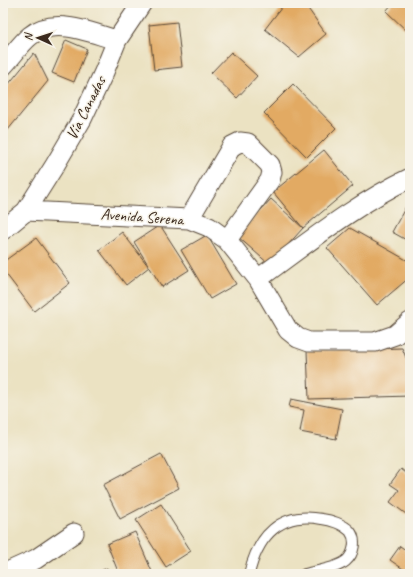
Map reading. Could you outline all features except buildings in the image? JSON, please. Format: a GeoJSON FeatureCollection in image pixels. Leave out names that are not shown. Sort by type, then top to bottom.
{"type":"FeatureCollection","features":[{"type":"Feature","properties":{"kind":"street","name":"Vía Canadas"},"geometry":{"type":"LineString","coordinates":[[3,230],[26,211],[55,165],[82,119],[117,40],[142,3]]}},
{"type":"Feature","properties":{"kind":"street"},"geometry":{"type":"LineString","coordinates":[[3,66],[30,35],[46,28],[66,26],[117,40]]}},
{"type":"Feature","properties":{"kind":"street"},"geometry":{"type":"LineString","coordinates":[[189,219],[232,146],[240,142],[248,143],[270,165],[272,172],[270,180],[227,240]]}},
{"type":"Feature","properties":{"kind":"street"},"geometry":{"type":"LineString","coordinates":[[258,279],[332,225],[394,186],[410,178]]}},
{"type":"Feature","properties":{"kind":"street","name":"Avenida Serena"},"geometry":{"type":"LineString","coordinates":[[26,211],[189,219],[209,227],[227,240],[258,279],[288,330],[298,338],[309,342],[375,342],[395,335],[410,322]]}},
{"type":"Feature","properties":{"kind":"street"},"geometry":{"type":"LineString","coordinates":[[3,574],[36,559],[74,533]]}},
{"type":"Feature","properties":{"kind":"lane"},"geometry":{"type":"LineString","coordinates":[[249,574],[255,555],[262,541],[269,532],[281,523],[296,518],[315,518],[336,523],[350,531],[353,535],[354,548],[352,553],[345,561],[334,566],[306,574]]}}]}
